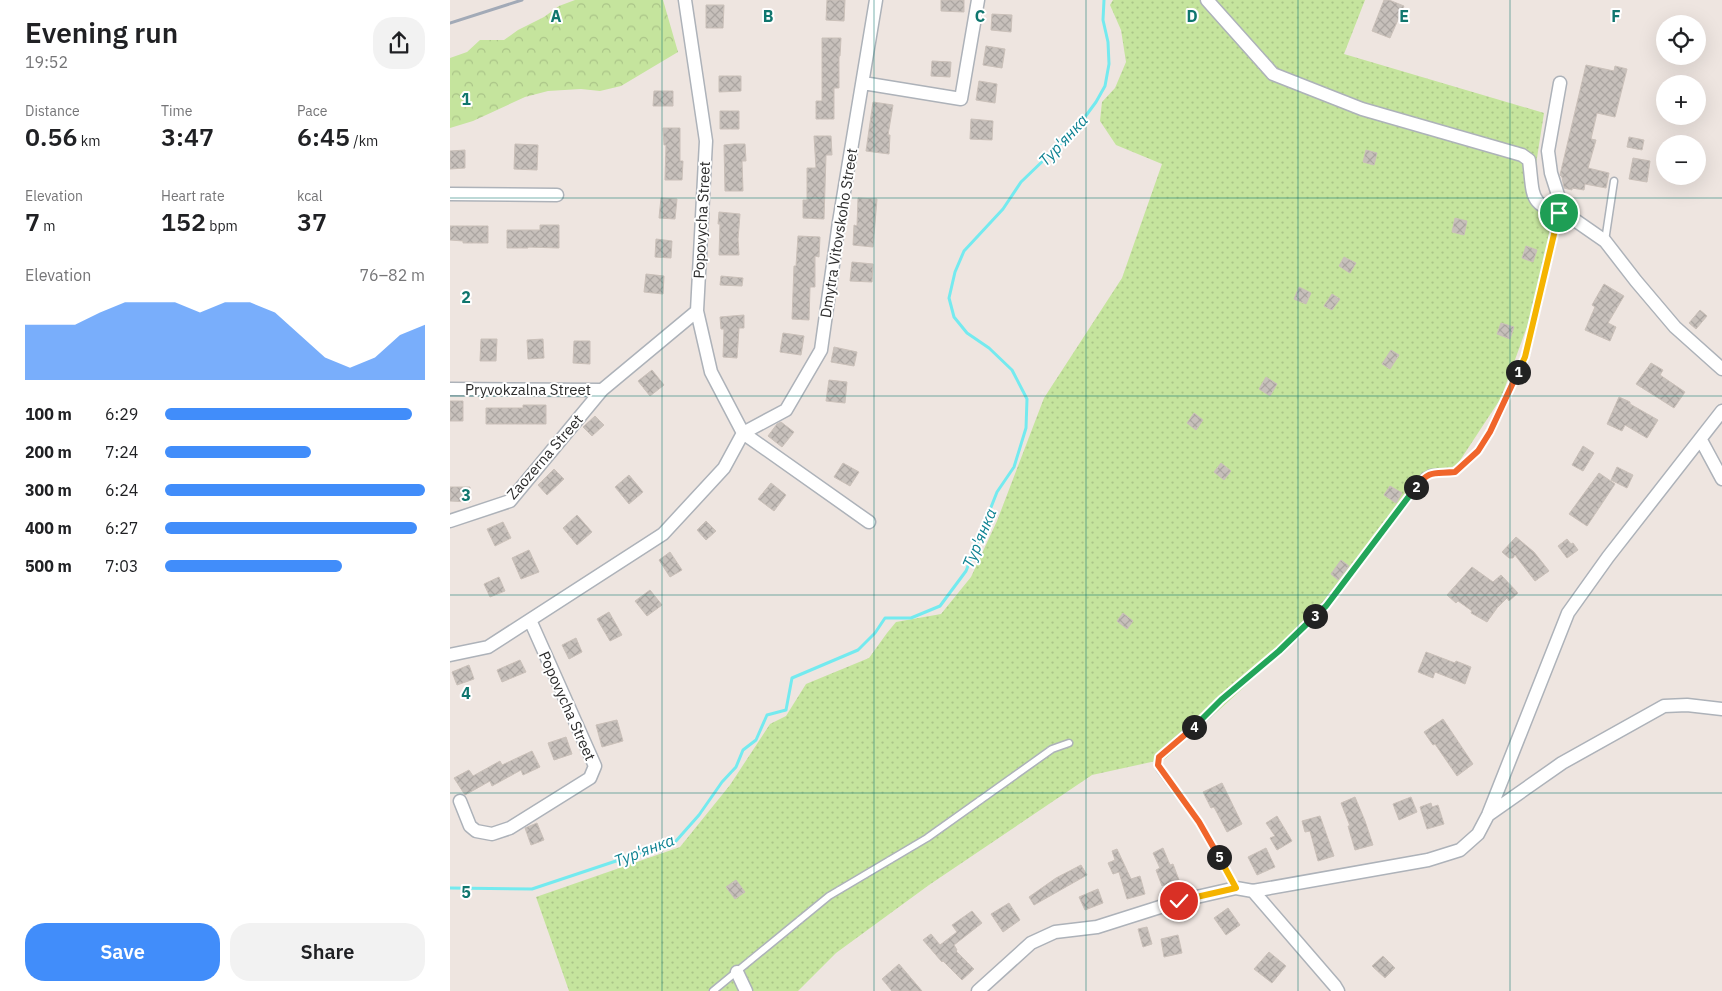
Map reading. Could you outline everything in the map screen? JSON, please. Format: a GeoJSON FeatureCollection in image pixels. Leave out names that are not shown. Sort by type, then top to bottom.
{"type":"FeatureCollection","features":[{"type":"Feature","properties":{"kind":"street","name":"Popovycha Street"},"geometry":{"type":"LineString","coordinates":[[685,0],[706,141],[697,311],[711,372],[744,432],[869,522]]}},
{"type":"Feature","properties":{"kind":"street","name":"Dmytra Vitovskoho Street"},"geometry":{"type":"LineString","coordinates":[[744,432],[786,410],[821,350],[839,222],[876,0]]}},
{"type":"Feature","properties":{"kind":"street"},"geometry":{"type":"LineString","coordinates":[[863,83],[961,99],[978,0]]}},
{"type":"Feature","properties":{"kind":"street"},"geometry":{"type":"LineString","coordinates":[[1207,0],[1273,74],[1362,109],[1522,155],[1528,160],[1536,202],[1546,209],[1564,215],[1605,241],[1636,281],[1676,327],[1722,369]]}},
{"type":"Feature","properties":{"kind":"street"},"geometry":{"type":"LineString","coordinates":[[1560,83],[1548,151],[1551,173],[1564,215]]}},
{"type":"Feature","properties":{"kind":"street"},"geometry":{"type":"LineString","coordinates":[[450,194],[557,195]]}},
{"type":"Feature","properties":{"kind":"street","name":"Pryvokzalna Street"},"geometry":{"type":"LineString","coordinates":[[450,389],[602,390],[697,311]]}},
{"type":"Feature","properties":{"kind":"street","name":"Zaozerna Street"},"geometry":{"type":"LineString","coordinates":[[450,521],[510,501],[602,390]]}},
{"type":"Feature","properties":{"kind":"street"},"geometry":{"type":"LineString","coordinates":[[978,991],[1031,943],[1055,932],[1097,927],[1179,901],[1236,888],[1254,891],[1428,860],[1460,850],[1478,834],[1488,815],[1568,613],[1608,557],[1722,412]]}},
{"type":"Feature","properties":{"kind":"street"},"geometry":{"type":"LineString","coordinates":[[450,655],[488,647],[663,534],[724,468],[744,432]]}},
{"type":"Feature","properties":{"kind":"street"},"geometry":{"type":"LineString","coordinates":[[1701,440],[1722,479]]}},
{"type":"Feature","properties":{"kind":"street","name":"Popovycha Street"},"geometry":{"type":"LineString","coordinates":[[460,801],[470,826],[476,830],[492,834],[510,828],[590,778],[594,766],[530,620]]}},
{"type":"Feature","properties":{"kind":"street"},"geometry":{"type":"LineString","coordinates":[[1488,815],[1562,763],[1664,706],[1687,705],[1722,709]]}},
{"type":"Feature","properties":{"kind":"street"},"geometry":{"type":"LineString","coordinates":[[1254,891],[1338,991]]}},
{"type":"Feature","properties":{"kind":"street"},"geometry":{"type":"LineString","coordinates":[[736,972],[746,991]]}},
{"type":"Feature","properties":{"kind":"lane"},"geometry":{"type":"LineString","coordinates":[[1605,241],[1614,181]]}},
{"type":"Feature","properties":{"kind":"lane"},"geometry":{"type":"LineString","coordinates":[[1236,888],[1199,822],[1160,769],[1158,765],[1159,757],[1208,714],[1221,700],[1279,651],[1326,606],[1424,477],[1431,473],[1455,472],[1478,451],[1490,432],[1525,357],[1564,215]]}},
{"type":"Feature","properties":{"kind":"lane"},"geometry":{"type":"LineString","coordinates":[[713,991],[829,896],[927,838],[1052,748],[1069,743]]}},
{"type":"Feature","properties":{"kind":"green space"},"geometry":{"type":"Polygon","coordinates":[[[575,0],[663,0],[678,52],[621,86],[600,91],[581,89],[548,91],[525,97],[473,121],[450,128],[450,58],[467,52],[480,40],[504,40],[559,6],[575,0]]]}},
{"type":"Feature","properties":{"kind":"green space"},"geometry":{"type":"Polygon","coordinates":[[[1113,0],[1365,0],[1344,54],[1544,113],[1534,177],[1542,201],[1562,211],[1539,294],[1501,398],[1457,465],[1427,477],[1333,603],[1303,634],[1165,759],[1092,775],[929,885],[836,953],[798,991],[569,991],[536,897],[680,847],[730,785],[770,724],[786,716],[806,684],[869,658],[896,622],[941,614],[971,577],[997,521],[1044,398],[1122,278],[1162,164],[1116,145],[1100,121],[1102,102],[1115,88],[1126,62],[1121,30],[1110,5],[1113,0]]]}},
{"type":"Feature","properties":{"kind":"building"},"geometry":{"type":"Polygon","coordinates":[[[827,0],[845,0],[844,21],[826,20],[827,0]]]}},
{"type":"Feature","properties":{"kind":"building"},"geometry":{"type":"Polygon","coordinates":[[[941,0],[964,0],[964,12],[941,11],[941,0]]]}},
{"type":"Feature","properties":{"kind":"building"},"geometry":{"type":"Polygon","coordinates":[[[1384,0],[1404,6],[1390,38],[1372,31],[1384,0]]]}},
{"type":"Feature","properties":{"kind":"building"},"geometry":{"type":"Polygon","coordinates":[[[706,5],[724,5],[723,28],[706,28],[706,5]]]}},
{"type":"Feature","properties":{"kind":"building"},"geometry":{"type":"Polygon","coordinates":[[[992,14],[1012,15],[1011,32],[991,30],[992,14]]]}},
{"type":"Feature","properties":{"kind":"building"},"geometry":{"type":"Polygon","coordinates":[[[822,38],[841,38],[839,88],[834,88],[834,119],[816,119],[816,101],[822,101],[822,38]]]}},
{"type":"Feature","properties":{"kind":"building"},"geometry":{"type":"Polygon","coordinates":[[[986,46],[1005,49],[1002,68],[983,65],[986,46]]]}},
{"type":"Feature","properties":{"kind":"building"},"geometry":{"type":"Polygon","coordinates":[[[932,61],[951,62],[950,77],[931,76],[932,61]]]}},
{"type":"Feature","properties":{"kind":"building"},"geometry":{"type":"Polygon","coordinates":[[[1586,65],[1614,71],[1615,66],[1627,69],[1615,117],[1597,113],[1591,139],[1596,140],[1588,168],[1609,173],[1606,188],[1585,184],[1584,190],[1572,188],[1572,190],[1564,188],[1560,175],[1586,65]]]}},
{"type":"Feature","properties":{"kind":"building"},"geometry":{"type":"Polygon","coordinates":[[[719,76],[741,76],[741,91],[719,92],[719,76]]]}},
{"type":"Feature","properties":{"kind":"building"},"geometry":{"type":"Polygon","coordinates":[[[979,81],[997,84],[995,103],[976,100],[979,81]]]}},
{"type":"Feature","properties":{"kind":"building"},"geometry":{"type":"Polygon","coordinates":[[[654,91],[673,91],[673,106],[653,106],[654,91]]]}},
{"type":"Feature","properties":{"kind":"building"},"geometry":{"type":"Polygon","coordinates":[[[873,102],[893,105],[888,135],[890,135],[889,154],[866,151],[873,102]]]}},
{"type":"Feature","properties":{"kind":"building"},"geometry":{"type":"Polygon","coordinates":[[[720,111],[739,111],[739,129],[720,129],[720,111]]]}},
{"type":"Feature","properties":{"kind":"building"},"geometry":{"type":"Polygon","coordinates":[[[971,119],[993,121],[992,140],[970,139],[971,119]]]}},
{"type":"Feature","properties":{"kind":"building"},"geometry":{"type":"Polygon","coordinates":[[[663,128],[680,128],[680,161],[683,161],[682,180],[665,180],[666,145],[664,145],[663,128]]]}},
{"type":"Feature","properties":{"kind":"building"},"geometry":{"type":"Polygon","coordinates":[[[814,136],[831,136],[832,155],[826,155],[824,219],[803,218],[803,200],[807,200],[807,168],[816,168],[814,136]]]}},
{"type":"Feature","properties":{"kind":"building"},"geometry":{"type":"Polygon","coordinates":[[[1629,137],[1644,140],[1642,150],[1627,147],[1629,137]]]}},
{"type":"Feature","properties":{"kind":"building"},"geometry":{"type":"Polygon","coordinates":[[[515,144],[538,145],[537,170],[514,169],[515,144]]]}},
{"type":"Feature","properties":{"kind":"building"},"geometry":{"type":"Polygon","coordinates":[[[745,144],[746,161],[742,161],[743,191],[725,191],[724,145],[745,144]]]}},
{"type":"Feature","properties":{"kind":"building"},"geometry":{"type":"Polygon","coordinates":[[[465,150],[465,168],[450,169],[450,151],[465,150]]]}},
{"type":"Feature","properties":{"kind":"building"},"geometry":{"type":"Polygon","coordinates":[[[1366,150],[1377,153],[1374,165],[1363,162],[1366,150]]]}},
{"type":"Feature","properties":{"kind":"building"},"geometry":{"type":"Polygon","coordinates":[[[1633,158],[1650,161],[1647,182],[1629,179],[1633,158]]]}},
{"type":"Feature","properties":{"kind":"building"},"geometry":{"type":"Polygon","coordinates":[[[661,198],[677,199],[675,219],[659,218],[661,198]]]}},
{"type":"Feature","properties":{"kind":"building"},"geometry":{"type":"Polygon","coordinates":[[[858,198],[877,199],[873,247],[853,245],[854,225],[857,226],[858,198]]]}},
{"type":"Feature","properties":{"kind":"building"},"geometry":{"type":"Polygon","coordinates":[[[719,212],[740,214],[739,255],[719,255],[719,212]]]}},
{"type":"Feature","properties":{"kind":"building"},"geometry":{"type":"Polygon","coordinates":[[[1455,218],[1467,221],[1464,235],[1452,232],[1455,218]]]}},
{"type":"Feature","properties":{"kind":"building"},"geometry":{"type":"Polygon","coordinates":[[[540,225],[559,225],[559,248],[507,248],[507,230],[540,230],[540,225]]]}},
{"type":"Feature","properties":{"kind":"building"},"geometry":{"type":"Polygon","coordinates":[[[450,226],[488,226],[488,243],[463,243],[463,241],[450,240],[450,226]]]}},
{"type":"Feature","properties":{"kind":"building"},"geometry":{"type":"Polygon","coordinates":[[[798,236],[820,237],[819,257],[815,256],[815,287],[810,287],[809,320],[792,319],[794,266],[796,266],[798,236]]]}},
{"type":"Feature","properties":{"kind":"building"},"geometry":{"type":"Polygon","coordinates":[[[656,239],[672,241],[671,258],[655,257],[656,239]]]}},
{"type":"Feature","properties":{"kind":"building"},"geometry":{"type":"Polygon","coordinates":[[[1526,246],[1537,250],[1533,262],[1522,258],[1526,246]]]}},
{"type":"Feature","properties":{"kind":"building"},"geometry":{"type":"Polygon","coordinates":[[[1344,257],[1356,263],[1350,273],[1339,266],[1344,257]]]}},
{"type":"Feature","properties":{"kind":"building"},"geometry":{"type":"Polygon","coordinates":[[[852,262],[873,264],[872,282],[850,281],[852,262]]]}},
{"type":"Feature","properties":{"kind":"building"},"geometry":{"type":"Polygon","coordinates":[[[646,274],[664,276],[663,294],[644,292],[646,274]]]}},
{"type":"Feature","properties":{"kind":"building"},"geometry":{"type":"Polygon","coordinates":[[[721,276],[743,278],[742,286],[720,285],[721,276]]]}},
{"type":"Feature","properties":{"kind":"building"},"geometry":{"type":"Polygon","coordinates":[[[1604,284],[1624,296],[1608,323],[1616,327],[1610,341],[1585,330],[1595,307],[1592,305],[1604,284]]]}},
{"type":"Feature","properties":{"kind":"building"},"geometry":{"type":"Polygon","coordinates":[[[1299,287],[1311,293],[1306,304],[1294,299],[1299,287]]]}},
{"type":"Feature","properties":{"kind":"building"},"geometry":{"type":"Polygon","coordinates":[[[1332,294],[1340,299],[1332,310],[1324,306],[1332,294]]]}},
{"type":"Feature","properties":{"kind":"building"},"geometry":{"type":"Polygon","coordinates":[[[1700,310],[1707,316],[1696,329],[1689,323],[1700,310]]]}},
{"type":"Feature","properties":{"kind":"building"},"geometry":{"type":"Polygon","coordinates":[[[744,315],[744,328],[739,328],[737,358],[723,357],[724,329],[721,329],[720,317],[744,315]]]}},
{"type":"Feature","properties":{"kind":"building"},"geometry":{"type":"Polygon","coordinates":[[[1501,323],[1514,327],[1510,339],[1497,334],[1501,323]]]}},
{"type":"Feature","properties":{"kind":"building"},"geometry":{"type":"Polygon","coordinates":[[[783,333],[804,336],[801,355],[780,352],[783,333]]]}},
{"type":"Feature","properties":{"kind":"building"},"geometry":{"type":"Polygon","coordinates":[[[481,339],[497,339],[496,361],[480,361],[481,339]]]}},
{"type":"Feature","properties":{"kind":"building"},"geometry":{"type":"Polygon","coordinates":[[[543,339],[544,358],[528,359],[527,340],[543,339]]]}},
{"type":"Feature","properties":{"kind":"building"},"geometry":{"type":"Polygon","coordinates":[[[574,341],[590,341],[590,364],[573,363],[574,341]]]}},
{"type":"Feature","properties":{"kind":"building"},"geometry":{"type":"Polygon","coordinates":[[[834,347],[857,352],[854,366],[831,362],[834,347]]]}},
{"type":"Feature","properties":{"kind":"building"},"geometry":{"type":"Polygon","coordinates":[[[1391,350],[1399,355],[1390,369],[1382,364],[1391,350]]]}},
{"type":"Feature","properties":{"kind":"building"},"geometry":{"type":"Polygon","coordinates":[[[1651,363],[1663,370],[1660,375],[1685,392],[1674,408],[1636,384],[1651,363]]]}},
{"type":"Feature","properties":{"kind":"building"},"geometry":{"type":"Polygon","coordinates":[[[652,370],[664,385],[650,396],[638,381],[652,370]]]}},
{"type":"Feature","properties":{"kind":"building"},"geometry":{"type":"Polygon","coordinates":[[[1266,377],[1277,384],[1270,396],[1259,389],[1266,377]]]}},
{"type":"Feature","properties":{"kind":"building"},"geometry":{"type":"Polygon","coordinates":[[[829,380],[847,382],[845,403],[826,401],[829,380]]]}},
{"type":"Feature","properties":{"kind":"building"},"geometry":{"type":"Polygon","coordinates":[[[1619,397],[1658,420],[1647,438],[1625,425],[1622,431],[1607,424],[1619,397]]]}},
{"type":"Feature","properties":{"kind":"building"},"geometry":{"type":"Polygon","coordinates":[[[450,401],[463,401],[463,421],[450,421],[450,401]]]}},
{"type":"Feature","properties":{"kind":"building"},"geometry":{"type":"Polygon","coordinates":[[[523,405],[546,405],[546,424],[486,424],[486,408],[523,408],[523,405]]]}},
{"type":"Feature","properties":{"kind":"building"},"geometry":{"type":"Polygon","coordinates":[[[1194,413],[1203,420],[1196,430],[1187,423],[1194,413]]]}},
{"type":"Feature","properties":{"kind":"building"},"geometry":{"type":"Polygon","coordinates":[[[595,416],[604,425],[592,436],[583,427],[595,416]]]}},
{"type":"Feature","properties":{"kind":"building"},"geometry":{"type":"Polygon","coordinates":[[[781,422],[794,432],[782,447],[768,436],[777,424],[781,422]]]}},
{"type":"Feature","properties":{"kind":"building"},"geometry":{"type":"Polygon","coordinates":[[[1583,446],[1594,453],[1583,471],[1572,465],[1583,446]]]}},
{"type":"Feature","properties":{"kind":"building"},"geometry":{"type":"Polygon","coordinates":[[[843,463],[859,472],[850,486],[834,477],[843,463]]]}},
{"type":"Feature","properties":{"kind":"building"},"geometry":{"type":"Polygon","coordinates":[[[1221,463],[1231,471],[1224,480],[1214,472],[1221,463]]]}},
{"type":"Feature","properties":{"kind":"building"},"geometry":{"type":"Polygon","coordinates":[[[1617,467],[1633,475],[1627,488],[1611,480],[1617,467]]]}},
{"type":"Feature","properties":{"kind":"building"},"geometry":{"type":"Polygon","coordinates":[[[554,469],[564,479],[547,495],[538,485],[554,469]]]}},
{"type":"Feature","properties":{"kind":"building"},"geometry":{"type":"Polygon","coordinates":[[[1599,473],[1615,484],[1587,526],[1569,514],[1599,473]]]}},
{"type":"Feature","properties":{"kind":"building"},"geometry":{"type":"Polygon","coordinates":[[[629,475],[643,492],[629,504],[615,487],[629,475]]]}},
{"type":"Feature","properties":{"kind":"building"},"geometry":{"type":"Polygon","coordinates":[[[771,483],[786,495],[774,511],[758,499],[771,483]]]}},
{"type":"Feature","properties":{"kind":"building"},"geometry":{"type":"Polygon","coordinates":[[[1390,486],[1402,493],[1396,503],[1384,495],[1390,486]]]}},
{"type":"Feature","properties":{"kind":"building"},"geometry":{"type":"Polygon","coordinates":[[[450,487],[470,487],[470,502],[450,501],[450,487]]]}},
{"type":"Feature","properties":{"kind":"building"},"geometry":{"type":"Polygon","coordinates":[[[577,515],[592,532],[577,545],[563,528],[577,515]]]}},
{"type":"Feature","properties":{"kind":"building"},"geometry":{"type":"Polygon","coordinates":[[[706,521],[716,531],[706,540],[697,530],[706,521]]]}},
{"type":"Feature","properties":{"kind":"building"},"geometry":{"type":"Polygon","coordinates":[[[503,522],[511,538],[495,546],[487,529],[503,522]]]}},
{"type":"Feature","properties":{"kind":"building"},"geometry":{"type":"Polygon","coordinates":[[[1516,537],[1534,552],[1549,571],[1535,581],[1515,555],[1513,558],[1509,558],[1502,552],[1516,537]]]}},
{"type":"Feature","properties":{"kind":"building"},"geometry":{"type":"Polygon","coordinates":[[[1567,539],[1578,550],[1567,558],[1558,546],[1567,539]]]}},
{"type":"Feature","properties":{"kind":"building"},"geometry":{"type":"Polygon","coordinates":[[[529,550],[539,572],[521,579],[512,558],[529,550]]]}},
{"type":"Feature","properties":{"kind":"building"},"geometry":{"type":"Polygon","coordinates":[[[670,552],[682,570],[670,577],[659,560],[670,552]]]}},
{"type":"Feature","properties":{"kind":"building"},"geometry":{"type":"Polygon","coordinates":[[[1341,560],[1349,566],[1338,580],[1331,574],[1341,560]]]}},
{"type":"Feature","properties":{"kind":"building"},"geometry":{"type":"Polygon","coordinates":[[[1472,567],[1493,582],[1501,575],[1518,593],[1509,601],[1507,598],[1487,622],[1471,613],[1472,611],[1458,601],[1456,603],[1447,595],[1472,567]]]}},
{"type":"Feature","properties":{"kind":"building"},"geometry":{"type":"Polygon","coordinates":[[[499,577],[505,591],[490,597],[484,584],[499,577]]]}},
{"type":"Feature","properties":{"kind":"building"},"geometry":{"type":"Polygon","coordinates":[[[650,590],[662,605],[647,616],[635,601],[650,590]]]}},
{"type":"Feature","properties":{"kind":"building"},"geometry":{"type":"Polygon","coordinates":[[[609,612],[622,635],[610,641],[597,619],[609,612]]]}},
{"type":"Feature","properties":{"kind":"building"},"geometry":{"type":"Polygon","coordinates":[[[1123,613],[1133,621],[1127,629],[1117,621],[1123,613]]]}},
{"type":"Feature","properties":{"kind":"building"},"geometry":{"type":"Polygon","coordinates":[[[576,638],[582,652],[569,659],[562,645],[576,638]]]}},
{"type":"Feature","properties":{"kind":"building"},"geometry":{"type":"Polygon","coordinates":[[[1426,652],[1471,667],[1465,684],[1435,672],[1433,678],[1418,672],[1426,652]]]}},
{"type":"Feature","properties":{"kind":"building"},"geometry":{"type":"Polygon","coordinates":[[[520,660],[526,672],[502,682],[497,670],[520,660]]]}},
{"type":"Feature","properties":{"kind":"building"},"geometry":{"type":"Polygon","coordinates":[[[469,665],[474,679],[457,685],[452,672],[469,665]]]}},
{"type":"Feature","properties":{"kind":"building"},"geometry":{"type":"Polygon","coordinates":[[[1443,719],[1473,764],[1457,776],[1435,744],[1433,745],[1424,732],[1443,719]]]}},
{"type":"Feature","properties":{"kind":"building"},"geometry":{"type":"Polygon","coordinates":[[[617,720],[623,741],[602,747],[596,725],[617,720]]]}},
{"type":"Feature","properties":{"kind":"building"},"geometry":{"type":"Polygon","coordinates":[[[566,737],[572,754],[554,760],[548,743],[566,737]]]}},
{"type":"Feature","properties":{"kind":"building"},"geometry":{"type":"Polygon","coordinates":[[[532,751],[540,767],[523,775],[521,770],[492,786],[490,781],[465,795],[454,778],[469,770],[473,776],[500,761],[502,765],[532,751]]]}},
{"type":"Feature","properties":{"kind":"building"},"geometry":{"type":"Polygon","coordinates":[[[1222,783],[1242,824],[1227,832],[1214,807],[1211,808],[1203,792],[1222,783]]]}},
{"type":"Feature","properties":{"kind":"building"},"geometry":{"type":"Polygon","coordinates":[[[1355,797],[1373,845],[1355,850],[1348,826],[1350,826],[1341,803],[1355,797]]]}},
{"type":"Feature","properties":{"kind":"building"},"geometry":{"type":"Polygon","coordinates":[[[1411,797],[1417,812],[1399,820],[1393,804],[1411,797]]]}},
{"type":"Feature","properties":{"kind":"building"},"geometry":{"type":"Polygon","coordinates":[[[1431,803],[1432,807],[1438,805],[1444,824],[1427,829],[1420,807],[1431,803]]]}},
{"type":"Feature","properties":{"kind":"building"},"geometry":{"type":"Polygon","coordinates":[[[1277,816],[1292,841],[1277,850],[1270,838],[1275,836],[1266,823],[1277,816]]]}},
{"type":"Feature","properties":{"kind":"building"},"geometry":{"type":"Polygon","coordinates":[[[1320,816],[1334,856],[1318,861],[1310,831],[1305,832],[1302,821],[1320,816]]]}},
{"type":"Feature","properties":{"kind":"building"},"geometry":{"type":"Polygon","coordinates":[[[537,823],[544,840],[531,845],[525,828],[537,823]]]}},
{"type":"Feature","properties":{"kind":"building"},"geometry":{"type":"Polygon","coordinates":[[[1163,848],[1170,865],[1173,864],[1179,880],[1162,886],[1156,870],[1160,868],[1153,853],[1163,848]]]}},
{"type":"Feature","properties":{"kind":"building"},"geometry":{"type":"Polygon","coordinates":[[[1266,848],[1275,867],[1257,875],[1248,857],[1266,848]]]}},
{"type":"Feature","properties":{"kind":"building"},"geometry":{"type":"Polygon","coordinates":[[[1117,849],[1131,879],[1140,876],[1145,894],[1127,899],[1119,872],[1113,874],[1108,863],[1115,860],[1112,851],[1117,849]]]}},
{"type":"Feature","properties":{"kind":"building"},"geometry":{"type":"Polygon","coordinates":[[[1081,865],[1087,875],[1034,905],[1029,897],[1056,878],[1081,865]]]}},
{"type":"Feature","properties":{"kind":"building"},"geometry":{"type":"Polygon","coordinates":[[[736,880],[745,892],[735,899],[726,887],[736,880]]]}},
{"type":"Feature","properties":{"kind":"building"},"geometry":{"type":"Polygon","coordinates":[[[1098,889],[1103,903],[1085,910],[1079,897],[1098,889]]]}},
{"type":"Feature","properties":{"kind":"building"},"geometry":{"type":"Polygon","coordinates":[[[1009,903],[1020,920],[1003,932],[991,914],[1009,903]]]}},
{"type":"Feature","properties":{"kind":"building"},"geometry":{"type":"Polygon","coordinates":[[[1228,908],[1240,925],[1226,935],[1214,918],[1228,908]]]}},
{"type":"Feature","properties":{"kind":"building"},"geometry":{"type":"Polygon","coordinates":[[[972,911],[982,923],[954,945],[956,951],[974,969],[962,980],[942,962],[923,940],[931,934],[940,945],[957,932],[952,925],[972,911]]]}},
{"type":"Feature","properties":{"kind":"building"},"geometry":{"type":"Polygon","coordinates":[[[1147,927],[1152,944],[1143,947],[1138,929],[1147,927]]]}},
{"type":"Feature","properties":{"kind":"building"},"geometry":{"type":"Polygon","coordinates":[[[1178,935],[1182,953],[1164,957],[1161,939],[1178,935]]]}},
{"type":"Feature","properties":{"kind":"building"},"geometry":{"type":"Polygon","coordinates":[[[1269,952],[1286,966],[1272,983],[1254,969],[1269,952]]]}},
{"type":"Feature","properties":{"kind":"building"},"geometry":{"type":"Polygon","coordinates":[[[1383,956],[1395,968],[1385,978],[1372,966],[1383,956]]]}},
{"type":"Feature","properties":{"kind":"building"},"geometry":{"type":"Polygon","coordinates":[[[899,964],[922,991],[892,991],[882,979],[899,964]]]}},
{"type":"Feature","properties":{"kind":"waterway","name":"Тур'янка"},"geometry":{"type":"LineString","coordinates":[[450,888],[532,889],[676,841],[736,767],[743,750],[756,740],[767,715],[786,710],[792,678],[858,650],[875,633],[885,618],[911,618],[940,606],[966,571],[997,492],[1014,467],[1026,428],[1027,399],[1012,370],[989,348],[967,333],[954,317],[949,298],[955,272],[964,251],[1003,209],[1021,182],[1076,129],[1105,86],[1109,64],[1108,42],[1103,20],[1104,0]]}},
{"type":"Feature","properties":{"kind":"railway"},"geometry":{"type":"LineString","coordinates":[[450,23],[522,0]]}},
{"type":"Feature","properties":{"kind":"route"},"geometry":{"type":"LineString","coordinates":[[1179,901],[1236,888],[1199,822],[1160,769],[1158,765],[1159,757],[1208,714],[1221,700],[1279,651],[1326,606],[1424,477],[1431,473],[1455,472],[1478,451],[1490,432],[1525,357],[1530,329],[1559,213]]}}]}
